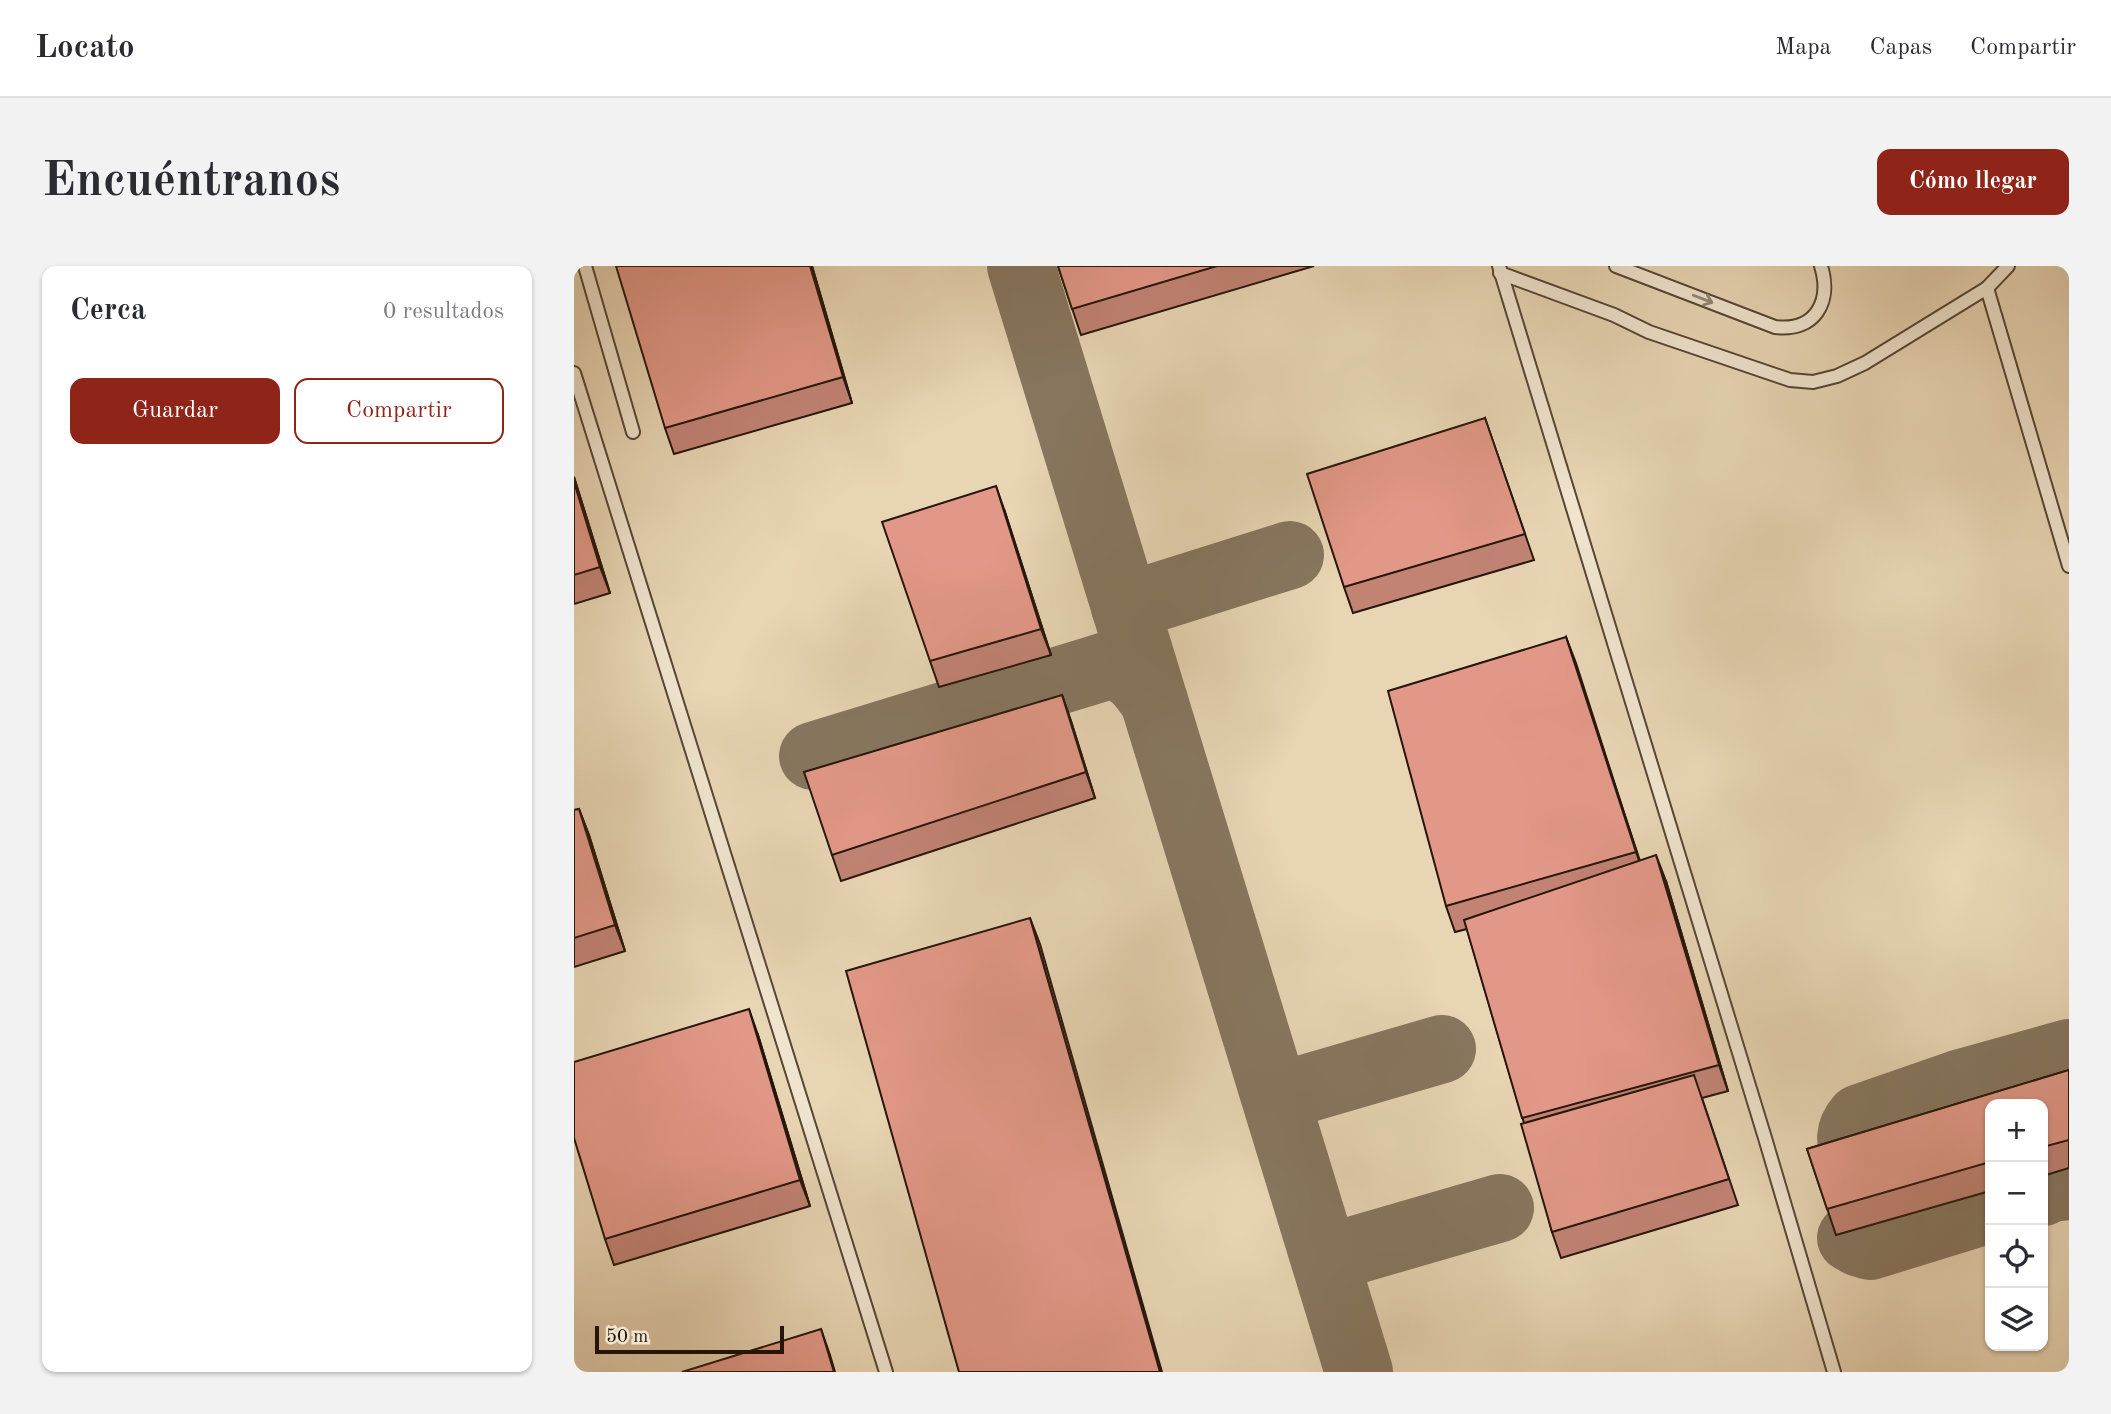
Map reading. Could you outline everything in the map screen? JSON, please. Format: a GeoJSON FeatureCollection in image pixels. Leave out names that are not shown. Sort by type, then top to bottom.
{"type":"FeatureCollection","features":[{"type":"Feature","properties":{"kind":"lane"},"geometry":{"type":"LineString","coordinates":[[585,266],[633,432]]}},
{"type":"Feature","properties":{"kind":"lane"},"geometry":{"type":"LineString","coordinates":[[1616,266],[1775,327],[1791,329],[1809,322],[1820,307],[1826,286],[1821,266]]}},
{"type":"Feature","properties":{"kind":"lane"},"geometry":{"type":"LineString","coordinates":[[1500,270],[1650,332],[1790,380],[1813,382],[1837,376],[1865,363],[1987,288],[2008,266]]}},
{"type":"Feature","properties":{"kind":"lane"},"geometry":{"type":"LineString","coordinates":[[1500,270],[1834,1372]]}},
{"type":"Feature","properties":{"kind":"lane"},"geometry":{"type":"LineString","coordinates":[[1987,288],[2069,566]]}},
{"type":"Feature","properties":{"kind":"lane"},"geometry":{"type":"LineString","coordinates":[[574,373],[886,1372]]}},
{"type":"Feature","properties":{"kind":"building"},"geometry":{"type":"Polygon","coordinates":[[[616,266],[810,266],[843,377],[665,428],[616,266]]]}},
{"type":"Feature","properties":{"kind":"building"},"geometry":{"type":"Polygon","coordinates":[[[1058,266],[1217,266],[1072,309],[1058,266]]]}},
{"type":"Feature","properties":{"kind":"building"},"geometry":{"type":"Polygon","coordinates":[[[1485,418],[1525,534],[1344,587],[1307,474],[1485,418]]]}},
{"type":"Feature","properties":{"kind":"building"},"geometry":{"type":"Polygon","coordinates":[[[574,482],[600,567],[574,575],[574,482]]]}},
{"type":"Feature","properties":{"kind":"building"},"geometry":{"type":"Polygon","coordinates":[[[996,486],[1041,629],[930,661],[882,522],[996,486]]]}},
{"type":"Feature","properties":{"kind":"building"},"geometry":{"type":"Polygon","coordinates":[[[1566,637],[1636,852],[1446,906],[1388,691],[1566,637]]]}},
{"type":"Feature","properties":{"kind":"building"},"geometry":{"type":"Polygon","coordinates":[[[1062,695],[1086,772],[832,855],[804,772],[1062,695]]]}},
{"type":"Feature","properties":{"kind":"building"},"geometry":{"type":"Polygon","coordinates":[[[579,809],[615,925],[574,938],[574,810],[579,809]]]}},
{"type":"Feature","properties":{"kind":"building"},"geometry":{"type":"Polygon","coordinates":[[[1656,855],[1719,1065],[1522,1118],[1464,920],[1656,855]]]}},
{"type":"Feature","properties":{"kind":"building"},"geometry":{"type":"Polygon","coordinates":[[[1030,918],[1160,1372],[959,1372],[846,971],[1030,918]]]}},
{"type":"Feature","properties":{"kind":"building"},"geometry":{"type":"Polygon","coordinates":[[[749,1009],[800,1180],[605,1239],[574,1138],[574,1062],[749,1009]]]}},
{"type":"Feature","properties":{"kind":"building"},"geometry":{"type":"Polygon","coordinates":[[[2069,1070],[2069,1140],[2048,1146],[2048,1099],[1985,1099],[1985,1163],[1827,1209],[1807,1149],[2069,1070]]]}},
{"type":"Feature","properties":{"kind":"building"},"geometry":{"type":"Polygon","coordinates":[[[1694,1075],[1729,1179],[1552,1232],[1521,1124],[1694,1075]]]}},
{"type":"Feature","properties":{"kind":"building"},"geometry":{"type":"Polygon","coordinates":[[[821,1329],[834,1372],[682,1372],[821,1329]]]}},
{"type":"Feature","properties":{"kind":"taxiway"},"geometry":{"type":"LineString","coordinates":[[1021,266],[1359,1372]]}},
{"type":"Feature","properties":{"kind":"taxiway"},"geometry":{"type":"LineString","coordinates":[[1125,607],[1290,555]]}},
{"type":"Feature","properties":{"kind":"taxiway"},"geometry":{"type":"LineString","coordinates":[[813,756],[1110,665],[1130,674],[1141,683],[1154,701]]}},
{"type":"Feature","properties":{"kind":"taxiway"},"geometry":{"type":"LineString","coordinates":[[1271,1082],[1291,1093],[1442,1049]]}},
{"type":"Feature","properties":{"kind":"taxiway"},"geometry":{"type":"LineString","coordinates":[[1855,1157],[1851,1137],[1860,1118],[1958,1084],[2069,1053]]}},
{"type":"Feature","properties":{"kind":"taxiway"},"geometry":{"type":"LineString","coordinates":[[2048,1177],[2062,1187]]}},
{"type":"Feature","properties":{"kind":"taxiway"},"geometry":{"type":"LineString","coordinates":[[1322,1248],[1328,1252],[1345,1253],[1500,1208]]}},
{"type":"Feature","properties":{"kind":"taxiway"},"geometry":{"type":"LineString","coordinates":[[1851,1238],[1870,1246],[1985,1211]]}}]}
